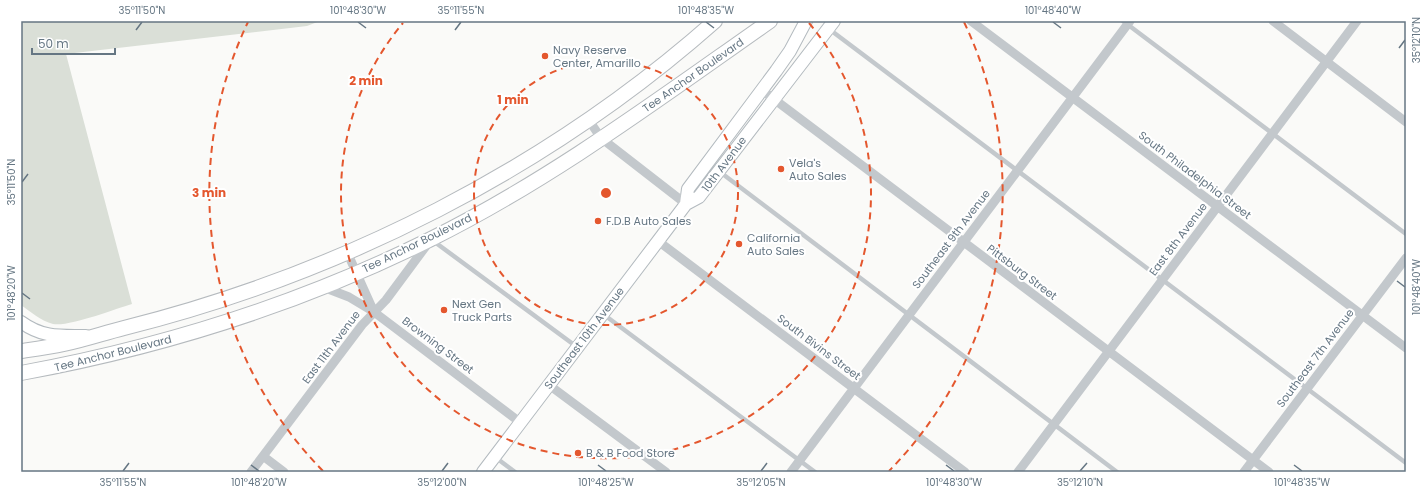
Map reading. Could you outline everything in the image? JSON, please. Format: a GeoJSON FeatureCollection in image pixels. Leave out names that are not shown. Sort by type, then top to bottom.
{"type":"FeatureCollection","features":[{"type":"Feature","properties":{"kind":"main road","name":"Tee Anchor Boulevard"},"geometry":{"type":"LineString","coordinates":[[21,351],[64,344],[157,320],[230,298],[347,252],[471,191],[534,155],[650,75],[715,21]]}},
{"type":"Feature","properties":{"kind":"main road","name":"Tee Anchor Boulevard"},"geometry":{"type":"LineString","coordinates":[[21,373],[112,354],[184,335],[255,313],[356,273],[431,239],[546,174],[601,138],[770,21]]}},
{"type":"Feature","properties":{"kind":"main road","name":"10th Avenue"},"geometry":{"type":"LineString","coordinates":[[686,204],[688,188],[762,90],[790,50],[806,21]]}},
{"type":"Feature","properties":{"kind":"main road","name":"10th Avenue"},"geometry":{"type":"LineString","coordinates":[[686,204],[699,197],[773,98],[831,25]]}},
{"type":"Feature","properties":{"kind":"main road","name":"Southeast 10th Avenue"},"geometry":{"type":"LineString","coordinates":[[483,472],[686,204]]}},
{"type":"Feature","properties":{"kind":"main road"},"geometry":{"type":"LineString","coordinates":[[21,322],[33,331],[49,336],[93,336]]}},
{"type":"Feature","properties":{"kind":"street","name":"South Philadelphia Street"},"geometry":{"type":"LineString","coordinates":[[971,21],[1406,348]]}},
{"type":"Feature","properties":{"kind":"street"},"geometry":{"type":"LineString","coordinates":[[1272,21],[1406,122]]}},
{"type":"Feature","properties":{"kind":"street","name":"East 8th Avenue"},"geometry":{"type":"LineString","coordinates":[[1018,472],[1357,21]]}},
{"type":"Feature","properties":{"kind":"street","name":"Southeast 9th Avenue"},"geometry":{"type":"LineString","coordinates":[[791,472],[1127,22]]}},
{"type":"Feature","properties":{"kind":"street","name":"Pittsburg Street"},"geometry":{"type":"LineString","coordinates":[[762,90],[1269,472]]}},
{"type":"Feature","properties":{"kind":"street"},"geometry":{"type":"LineString","coordinates":[[588,119],[601,138],[686,204]]}},
{"type":"Feature","properties":{"kind":"street","name":"East 11th Avenue"},"geometry":{"type":"LineString","coordinates":[[252,472],[374,312],[386,300],[431,239]]}},
{"type":"Feature","properties":{"kind":"street","name":"South Bivins Street"},"geometry":{"type":"LineString","coordinates":[[658,241],[965,472]]}},
{"type":"Feature","properties":{"kind":"street","name":"Browning Street"},"geometry":{"type":"LineString","coordinates":[[347,252],[374,312],[521,422]]}},
{"type":"Feature","properties":{"kind":"street","name":"Southeast 7th Avenue"},"geometry":{"type":"LineString","coordinates":[[1244,472],[1406,258]]}},
{"type":"Feature","properties":{"kind":"street"},"geometry":{"type":"LineString","coordinates":[[322,286],[349,297],[374,312]]}},
{"type":"Feature","properties":{"kind":"street"},"geometry":{"type":"LineString","coordinates":[[550,385],[666,472]]}},
{"type":"Feature","properties":{"kind":"street"},"geometry":{"type":"LineString","coordinates":[[263,456],[284,472]]}},
{"type":"Feature","properties":{"kind":"lane"},"geometry":{"type":"LineString","coordinates":[[1127,22],[1272,134],[1406,234]]}},
{"type":"Feature","properties":{"kind":"lane"},"geometry":{"type":"LineString","coordinates":[[831,25],[1017,171],[1406,463]]}},
{"type":"Feature","properties":{"kind":"lane"},"geometry":{"type":"LineString","coordinates":[[718,171],[1118,472]]}},
{"type":"Feature","properties":{"kind":"lane"},"geometry":{"type":"LineString","coordinates":[[431,239],[577,347]]}},
{"type":"Feature","properties":{"kind":"lane"},"geometry":{"type":"LineString","coordinates":[[602,313],[815,472]]}},
{"type":"Feature","properties":{"kind":"lane"},"geometry":{"type":"LineString","coordinates":[[495,457],[515,472]]}},
{"type":"Feature","properties":{"kind":"shaded area"},"geometry":{"type":"Polygon","coordinates":[[[21,21],[320,21],[307,26],[66,54],[132,304],[70,323],[49,323],[21,305],[21,21]]]}},
{"type":"Feature","properties":{"kind":"place","name":"Navy Reserve Center, Amarillo"},"geometry":{"type":"Point","coordinates":[545,56]}},
{"type":"Feature","properties":{"kind":"place","name":"Vela's Auto Sales"},"geometry":{"type":"Point","coordinates":[781,169]}},
{"type":"Feature","properties":{"kind":"place","name":"F.D.B Auto Sales"},"geometry":{"type":"Point","coordinates":[598,221]}},
{"type":"Feature","properties":{"kind":"place","name":"California Auto Sales"},"geometry":{"type":"Point","coordinates":[739,244]}},
{"type":"Feature","properties":{"kind":"place","name":"Next Gen Truck Parts"},"geometry":{"type":"Point","coordinates":[444,310]}},
{"type":"Feature","properties":{"kind":"place","name":"B & B Food Store"},"geometry":{"type":"Point","coordinates":[578,453]}}]}
